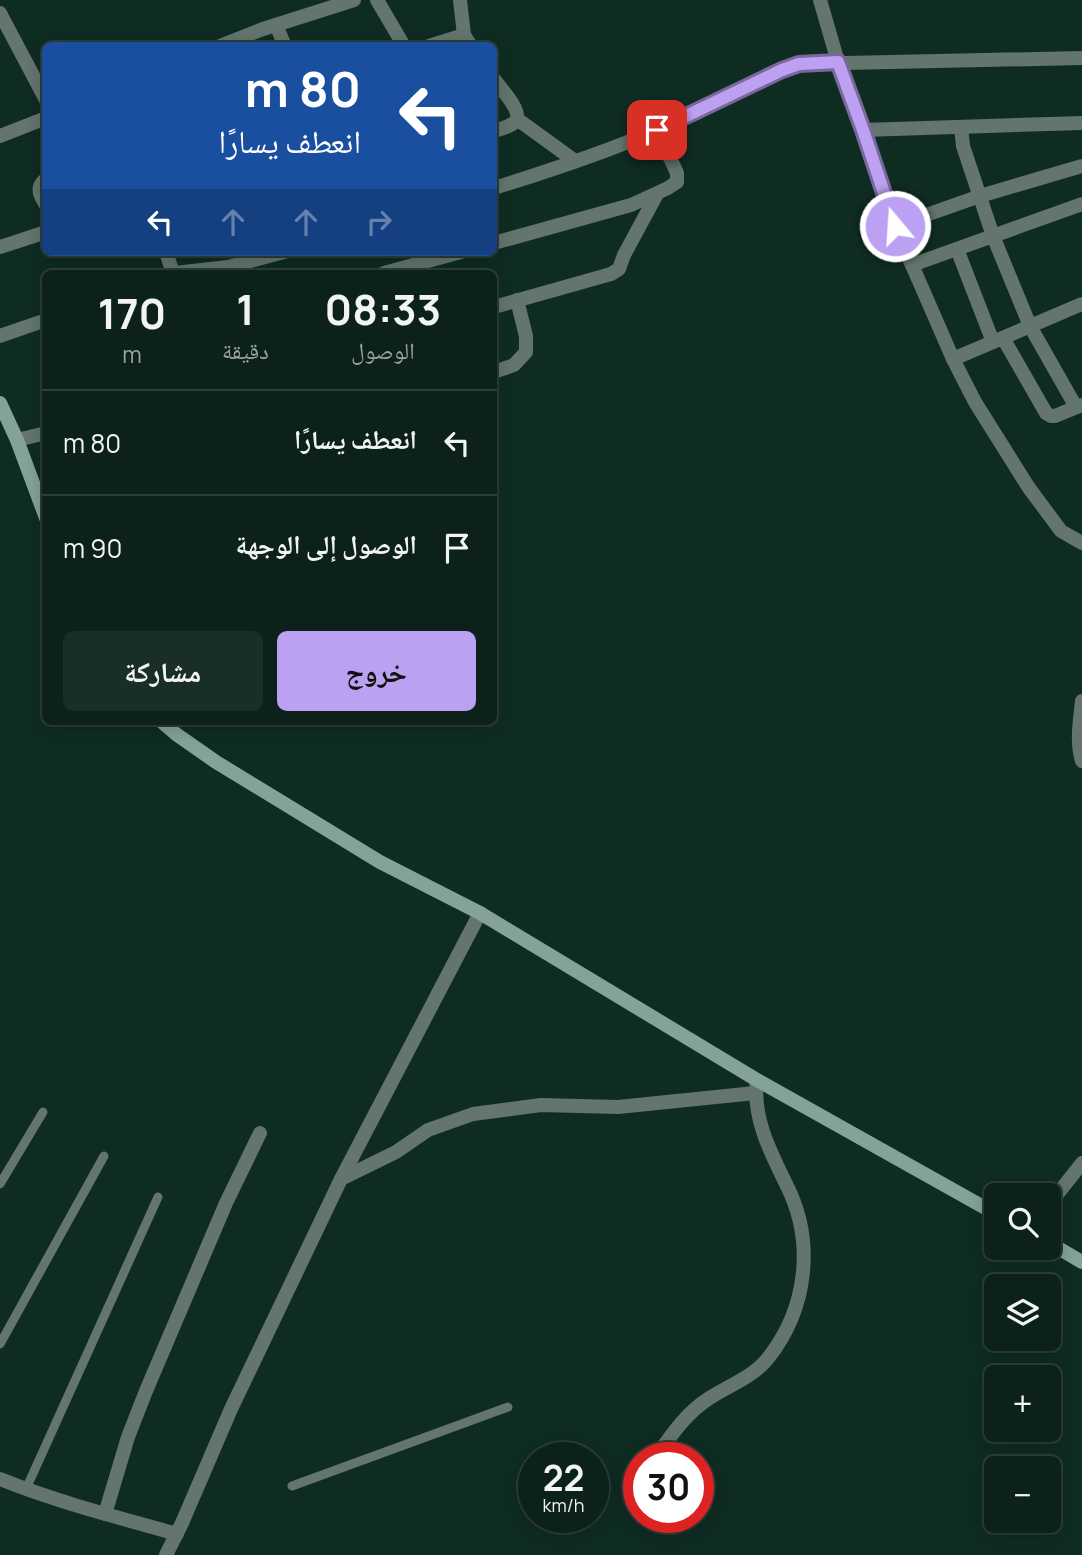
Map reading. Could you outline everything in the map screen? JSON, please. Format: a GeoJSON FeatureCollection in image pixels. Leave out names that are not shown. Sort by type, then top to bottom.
{"type":"FeatureCollection","features":[{"type":"Feature","properties":{"kind":"street"},"geometry":{"type":"LineString","coordinates":[[231,42],[354,0]]}},
{"type":"Feature","properties":{"kind":"street"},"geometry":{"type":"LineString","coordinates":[[376,0],[402,42]]}},
{"type":"Feature","properties":{"kind":"street"},"geometry":{"type":"LineString","coordinates":[[460,0],[467,40]]}},
{"type":"Feature","properties":{"kind":"street"},"geometry":{"type":"LineString","coordinates":[[823,2],[838,62],[895,226],[953,359],[975,402],[1029,488],[1061,531],[1082,543]]}},
{"type":"Feature","properties":{"kind":"street"},"geometry":{"type":"LineString","coordinates":[[0,13],[42,92]]}},
{"type":"Feature","properties":{"kind":"street"},"geometry":{"type":"LineString","coordinates":[[276,25],[283,42]]}},
{"type":"Feature","properties":{"kind":"street"},"geometry":{"type":"LineString","coordinates":[[497,187],[575,162],[657,130],[799,64],[1082,58]]}},
{"type":"Feature","properties":{"kind":"street"},"geometry":{"type":"LineString","coordinates":[[497,83],[517,110],[517,119],[513,124],[497,130]]}},
{"type":"Feature","properties":{"kind":"street"},"geometry":{"type":"LineString","coordinates":[[517,119],[575,162]]}},
{"type":"Feature","properties":{"kind":"street"},"geometry":{"type":"LineString","coordinates":[[0,136],[42,120]]}},
{"type":"Feature","properties":{"kind":"street"},"geometry":{"type":"LineString","coordinates":[[863,130],[1082,123]]}},
{"type":"Feature","properties":{"kind":"street"},"geometry":{"type":"LineString","coordinates":[[957,249],[998,340],[1046,414],[1055,416],[1079,406],[1030,326],[993,236],[963,146],[961,127]]}},
{"type":"Feature","properties":{"kind":"street"},"geometry":{"type":"LineString","coordinates":[[497,242],[631,205],[677,182],[657,130]]}},
{"type":"Feature","properties":{"kind":"street"},"geometry":{"type":"LineString","coordinates":[[895,226],[980,196],[1082,166]]}},
{"type":"Feature","properties":{"kind":"street"},"geometry":{"type":"LineString","coordinates":[[42,183],[39,186],[42,199]]}},
{"type":"Feature","properties":{"kind":"street"},"geometry":{"type":"LineString","coordinates":[[497,306],[611,274],[619,269],[657,194]]}},
{"type":"Feature","properties":{"kind":"street"},"geometry":{"type":"LineString","coordinates":[[912,265],[1082,204]]}},
{"type":"Feature","properties":{"kind":"street"},"geometry":{"type":"LineString","coordinates":[[0,247],[42,233]]}},
{"type":"Feature","properties":{"kind":"street"},"geometry":{"type":"LineString","coordinates":[[229,270],[272,256]]}},
{"type":"Feature","properties":{"kind":"street"},"geometry":{"type":"LineString","coordinates":[[395,270],[446,256]]}},
{"type":"Feature","properties":{"kind":"street"},"geometry":{"type":"LineString","coordinates":[[497,371],[514,365],[526,352],[526,336],[517,300]]}},
{"type":"Feature","properties":{"kind":"street"},"geometry":{"type":"LineString","coordinates":[[953,359],[1082,304]]}},
{"type":"Feature","properties":{"kind":"street"},"geometry":{"type":"LineString","coordinates":[[0,336],[42,321]]}},
{"type":"Feature","properties":{"kind":"street"},"geometry":{"type":"LineString","coordinates":[[0,402],[42,507]]}},
{"type":"Feature","properties":{"kind":"street"},"geometry":{"type":"LineString","coordinates":[[17,440],[42,434]]}},
{"type":"Feature","properties":{"kind":"street"},"geometry":{"type":"LineString","coordinates":[[1082,701],[1078,732],[1082,761]]}},
{"type":"Feature","properties":{"kind":"street"},"geometry":{"type":"LineString","coordinates":[[166,725],[216,762],[369,855],[480,913],[756,1086],[984,1208]]}},
{"type":"Feature","properties":{"kind":"street"},"geometry":{"type":"LineString","coordinates":[[166,1555],[231,1409],[341,1180],[480,913]]}},
{"type":"Feature","properties":{"kind":"street"},"geometry":{"type":"LineString","coordinates":[[341,1180],[396,1152],[428,1130],[473,1114],[541,1105],[618,1107],[756,1086]]}},
{"type":"Feature","properties":{"kind":"street"},"geometry":{"type":"LineString","coordinates":[[667,1442],[696,1407],[760,1367],[770,1357],[785,1334],[804,1276],[805,1252],[801,1226],[789,1189],[760,1125],[756,1086]]}},
{"type":"Feature","properties":{"kind":"street"},"geometry":{"type":"LineString","coordinates":[[105,1514],[128,1437],[146,1391],[226,1203],[260,1133]]}},
{"type":"Feature","properties":{"kind":"street"},"geometry":{"type":"LineString","coordinates":[[1061,1190],[1082,1163]]}},
{"type":"Feature","properties":{"kind":"street"},"geometry":{"type":"LineString","coordinates":[[1061,1250],[1082,1262]]}},
{"type":"Feature","properties":{"kind":"street"},"geometry":{"type":"LineString","coordinates":[[0,1479],[105,1514],[177,1534]]}},
{"type":"Feature","properties":{"kind":"lane"},"geometry":{"type":"LineString","coordinates":[[0,1184],[43,1112]]}},
{"type":"Feature","properties":{"kind":"lane"},"geometry":{"type":"LineString","coordinates":[[0,1344],[104,1156]]}},
{"type":"Feature","properties":{"kind":"lane"},"geometry":{"type":"LineString","coordinates":[[26,1489],[158,1197]]}},
{"type":"Feature","properties":{"kind":"lane"},"geometry":{"type":"LineString","coordinates":[[292,1486],[508,1407]]}},
{"type":"Feature","properties":{"kind":"route"},"geometry":{"type":"LineString","coordinates":[[657,130],[782,70],[799,64],[838,62],[895,226]]}}]}
